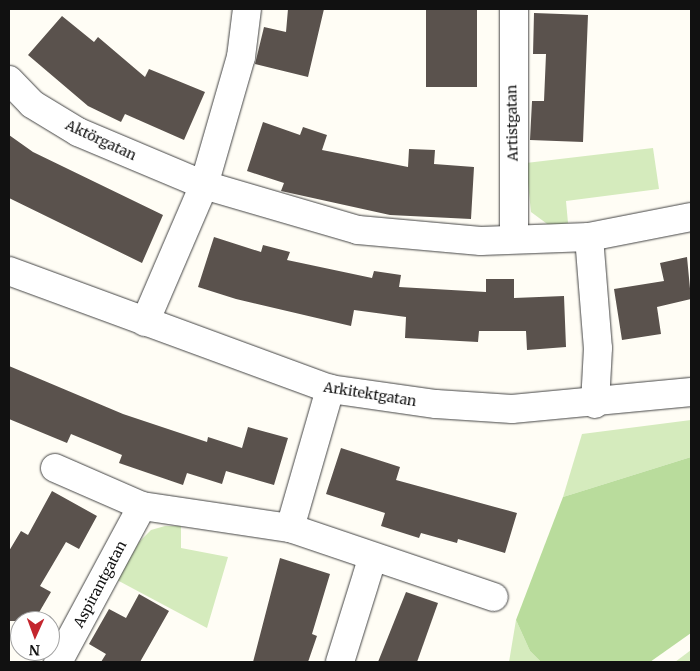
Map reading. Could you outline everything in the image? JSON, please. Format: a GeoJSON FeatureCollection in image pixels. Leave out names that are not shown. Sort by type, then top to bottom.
{"type":"FeatureCollection","features":[{"type":"Feature","properties":{"kind":"street"},"geometry":{"type":"LineString","coordinates":[[144,322],[204,185],[240,57],[247,9]]}},
{"type":"Feature","properties":{"kind":"street","name":"Artistgatan"},"geometry":{"type":"LineString","coordinates":[[514,9],[514,236]]}},
{"type":"Feature","properties":{"kind":"street","name":"Aktörgatan"},"geometry":{"type":"LineString","coordinates":[[9,80],[32,104],[78,132],[204,185],[358,230],[481,241],[514,236]]}},
{"type":"Feature","properties":{"kind":"street"},"geometry":{"type":"LineString","coordinates":[[514,236],[589,237],[691,217]]}},
{"type":"Feature","properties":{"kind":"street"},"geometry":{"type":"LineString","coordinates":[[589,237],[598,348],[595,404]]}},
{"type":"Feature","properties":{"kind":"street","name":"Arkitektgatan"},"geometry":{"type":"LineString","coordinates":[[9,271],[330,390],[436,404],[512,409],[595,404],[691,392]]}},
{"type":"Feature","properties":{"kind":"street"},"geometry":{"type":"LineString","coordinates":[[290,528],[330,390]]}},
{"type":"Feature","properties":{"kind":"street"},"geometry":{"type":"LineString","coordinates":[[55,468],[142,506],[290,528],[372,559],[494,597]]}},
{"type":"Feature","properties":{"kind":"street","name":"Aspirantgatan"},"geometry":{"type":"LineString","coordinates":[[58,662],[142,506]]}},
{"type":"Feature","properties":{"kind":"street"},"geometry":{"type":"LineString","coordinates":[[340,662],[372,559]]}},
{"type":"Feature","properties":{"kind":"green space"},"geometry":{"type":"Polygon","coordinates":[[[653,148],[659,189],[566,201],[568,223],[550,226],[531,212],[526,163],[653,148]]]}},
{"type":"Feature","properties":{"kind":"green space"},"geometry":{"type":"Polygon","coordinates":[[[691,420],[691,457],[563,497],[582,434],[691,420]]]}},
{"type":"Feature","properties":{"kind":"green space"},"geometry":{"type":"Polygon","coordinates":[[[691,457],[691,633],[650,662],[541,662],[530,651],[516,620],[563,497],[691,457]]]}},
{"type":"Feature","properties":{"kind":"green space"},"geometry":{"type":"Polygon","coordinates":[[[165,526],[181,526],[181,548],[228,557],[207,628],[117,580],[139,542],[151,530],[165,526]]]}},
{"type":"Feature","properties":{"kind":"green space"},"geometry":{"type":"Polygon","coordinates":[[[516,620],[530,651],[541,662],[509,662],[516,620]]]}},
{"type":"Feature","properties":{"kind":"green space"},"geometry":{"type":"Polygon","coordinates":[[[691,650],[691,662],[675,662],[691,650]]]}},
{"type":"Feature","properties":{"kind":"building"},"geometry":{"type":"Polygon","coordinates":[[[288,9],[324,9],[308,77],[255,64],[264,27],[286,32],[288,9]]]}},
{"type":"Feature","properties":{"kind":"building"},"geometry":{"type":"Polygon","coordinates":[[[426,9],[477,9],[477,87],[426,87],[426,9]]]}},
{"type":"Feature","properties":{"kind":"building"},"geometry":{"type":"Polygon","coordinates":[[[534,13],[588,15],[583,142],[530,140],[532,101],[544,101],[546,54],[533,54],[534,13]]]}},
{"type":"Feature","properties":{"kind":"building"},"geometry":{"type":"Polygon","coordinates":[[[62,16],[94,42],[98,37],[145,77],[149,69],[205,92],[184,140],[125,114],[121,122],[88,106],[28,55],[62,16]]]}},
{"type":"Feature","properties":{"kind":"building"},"geometry":{"type":"Polygon","coordinates":[[[263,122],[300,135],[303,127],[327,135],[322,150],[408,167],[409,149],[435,150],[434,164],[474,167],[471,219],[390,215],[281,191],[284,183],[247,171],[263,122]]]}},
{"type":"Feature","properties":{"kind":"building"},"geometry":{"type":"Polygon","coordinates":[[[9,135],[33,152],[163,215],[142,263],[9,198],[9,135]]]}},
{"type":"Feature","properties":{"kind":"building"},"geometry":{"type":"Polygon","coordinates":[[[214,237],[261,252],[263,245],[290,252],[287,260],[372,278],[374,271],[401,275],[399,287],[486,292],[486,279],[514,279],[514,298],[564,296],[566,347],[527,350],[526,331],[479,331],[478,342],[405,338],[406,317],[354,310],[351,326],[236,299],[198,287],[214,237]]]}},
{"type":"Feature","properties":{"kind":"building"},"geometry":{"type":"Polygon","coordinates":[[[687,257],[691,299],[657,307],[661,334],[622,340],[614,289],[664,281],[660,263],[687,257]]]}},
{"type":"Feature","properties":{"kind":"building"},"geometry":{"type":"Polygon","coordinates":[[[9,366],[123,414],[207,442],[208,437],[242,448],[248,427],[288,438],[274,485],[226,471],[222,484],[187,473],[183,485],[119,463],[122,455],[71,434],[67,443],[9,419],[9,366]]]}},
{"type":"Feature","properties":{"kind":"building"},"geometry":{"type":"Polygon","coordinates":[[[341,448],[400,467],[396,480],[517,513],[505,553],[458,539],[457,543],[421,533],[419,538],[381,526],[385,513],[326,494],[341,448]]]}},
{"type":"Feature","properties":{"kind":"building"},"geometry":{"type":"Polygon","coordinates":[[[52,491],[97,516],[79,549],[66,542],[40,586],[51,592],[40,611],[10,611],[9,621],[9,551],[21,531],[28,535],[52,491]]]}},
{"type":"Feature","properties":{"kind":"building"},"geometry":{"type":"Polygon","coordinates":[[[280,558],[330,574],[312,634],[317,636],[308,662],[253,662],[280,558]]]}},
{"type":"Feature","properties":{"kind":"building"},"geometry":{"type":"Polygon","coordinates":[[[406,592],[438,603],[417,662],[378,662],[406,592]]]}},
{"type":"Feature","properties":{"kind":"building"},"geometry":{"type":"Polygon","coordinates":[[[139,594],[169,611],[140,662],[101,662],[106,654],[89,644],[109,609],[126,618],[139,594]]]}}]}
